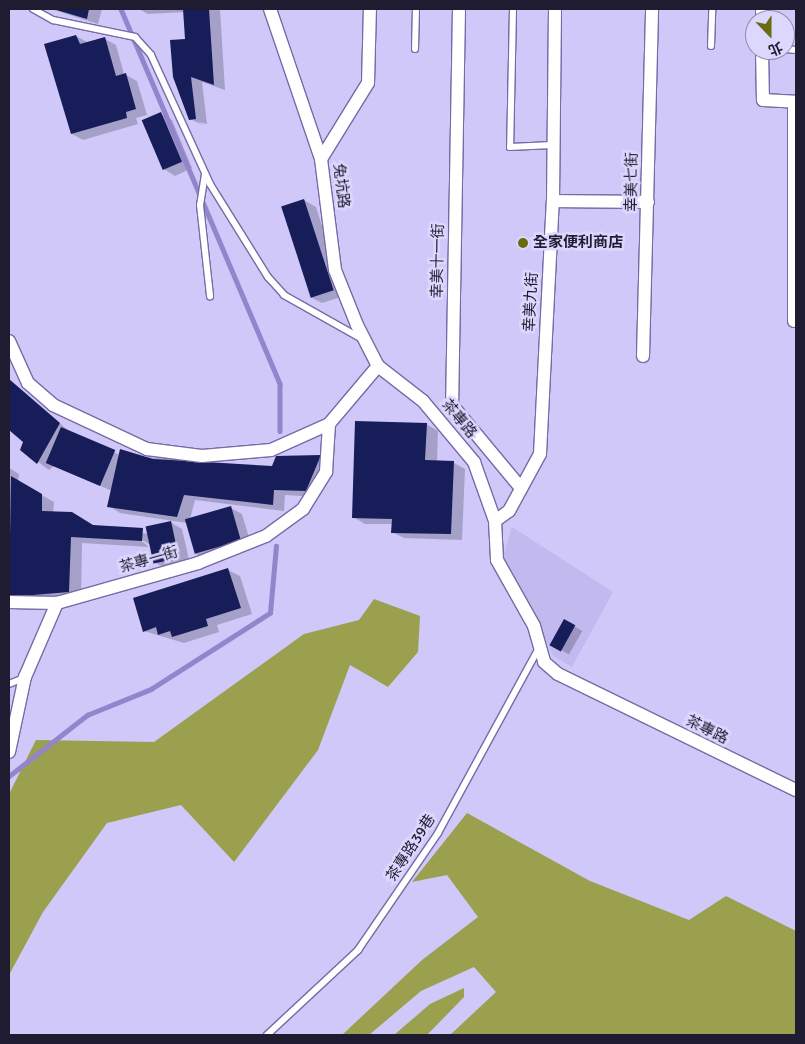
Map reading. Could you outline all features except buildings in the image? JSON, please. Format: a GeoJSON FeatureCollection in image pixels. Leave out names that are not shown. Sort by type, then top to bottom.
{"type":"FeatureCollection","features":[{"type":"Feature","properties":{"kind":"street","name":"兔坑路"},"geometry":{"type":"LineString","coordinates":[[270,9],[321,159],[335,270],[378,366]]}},
{"type":"Feature","properties":{"kind":"street"},"geometry":{"type":"LineString","coordinates":[[321,159],[368,83],[370,9]]}},
{"type":"Feature","properties":{"kind":"street","name":"幸美十一街"},"geometry":{"type":"LineString","coordinates":[[459,9],[452,405],[521,488]]}},
{"type":"Feature","properties":{"kind":"street","name":"幸美九街"},"geometry":{"type":"LineString","coordinates":[[495,521],[509,511],[540,454],[552,201],[555,9]]}},
{"type":"Feature","properties":{"kind":"street","name":"幸美七街"},"geometry":{"type":"LineString","coordinates":[[643,356],[652,9]]}},
{"type":"Feature","properties":{"kind":"street"},"geometry":{"type":"LineString","coordinates":[[762,60],[763,100],[795,102],[794,321]]}},
{"type":"Feature","properties":{"kind":"street"},"geometry":{"type":"LineString","coordinates":[[552,201],[648,202]]}},
{"type":"Feature","properties":{"kind":"street"},"geometry":{"type":"LineString","coordinates":[[9,341],[28,383],[53,404],[147,449],[202,456],[271,450],[329,424],[378,366]]}},
{"type":"Feature","properties":{"kind":"street","name":"茶專路"},"geometry":{"type":"LineString","coordinates":[[378,366],[417,396],[454,436],[474,462],[495,521],[497,560],[534,626],[544,662],[558,674],[796,790]]}},
{"type":"Feature","properties":{"kind":"street","name":"茶專一街"},"geometry":{"type":"LineString","coordinates":[[9,602],[57,603],[198,563],[266,536],[303,509],[326,472],[329,424]]}},
{"type":"Feature","properties":{"kind":"street"},"geometry":{"type":"LineString","coordinates":[[9,752],[26,678],[57,603]]}},
{"type":"Feature","properties":{"kind":"lane"},"geometry":{"type":"LineString","coordinates":[[33,9],[53,20],[136,37],[151,55],[205,174],[284,295],[367,343]]}},
{"type":"Feature","properties":{"kind":"lane"},"geometry":{"type":"LineString","coordinates":[[415,49],[416,9]]}},
{"type":"Feature","properties":{"kind":"lane"},"geometry":{"type":"LineString","coordinates":[[513,9],[510,147],[552,145]]}},
{"type":"Feature","properties":{"kind":"lane"},"geometry":{"type":"LineString","coordinates":[[712,9],[712,46]]}},
{"type":"Feature","properties":{"kind":"lane"},"geometry":{"type":"LineString","coordinates":[[205,174],[200,205],[210,296]]}},
{"type":"Feature","properties":{"kind":"lane","name":"茶專路39巷"},"geometry":{"type":"LineString","coordinates":[[267,1035],[358,950],[438,833],[540,647]]}},
{"type":"Feature","properties":{"kind":"lane"},"geometry":{"type":"LineString","coordinates":[[9,684],[26,678]]}},
{"type":"Feature","properties":{"kind":"shaded area"},"geometry":{"type":"Polygon","coordinates":[[[512,527],[613,592],[572,667],[553,656],[528,600],[508,571],[503,557],[512,527]]]}},
{"type":"Feature","properties":{"kind":"green space"},"geometry":{"type":"Polygon","coordinates":[[[374,599],[420,616],[418,652],[388,687],[350,665],[318,750],[234,862],[181,805],[107,823],[43,912],[9,975],[9,794],[36,740],[154,742],[304,634],[359,620],[374,599]]]}},
{"type":"Feature","properties":{"kind":"green space"},"geometry":{"type":"Polygon","coordinates":[[[467,813],[590,881],[689,920],[726,896],[796,931],[796,1035],[450,1035],[496,992],[474,967],[421,991],[369,1035],[342,1035],[422,960],[478,917],[447,875],[412,882],[467,813]]]}},
{"type":"Feature","properties":{"kind":"green space"},"geometry":{"type":"Polygon","coordinates":[[[464,988],[464,997],[427,1035],[394,1035],[430,1004],[464,988]]]}},
{"type":"Feature","properties":{"kind":"waterway"},"geometry":{"type":"LineString","coordinates":[[121,9],[280,384],[280,431]]}},
{"type":"Feature","properties":{"kind":"waterway"},"geometry":{"type":"LineString","coordinates":[[9,776],[87,715],[151,689],[270,613],[276,546]]}},
{"type":"Feature","properties":{"kind":"place","name":"全家便利商店"},"geometry":{"type":"Point","coordinates":[523,243]}}]}
